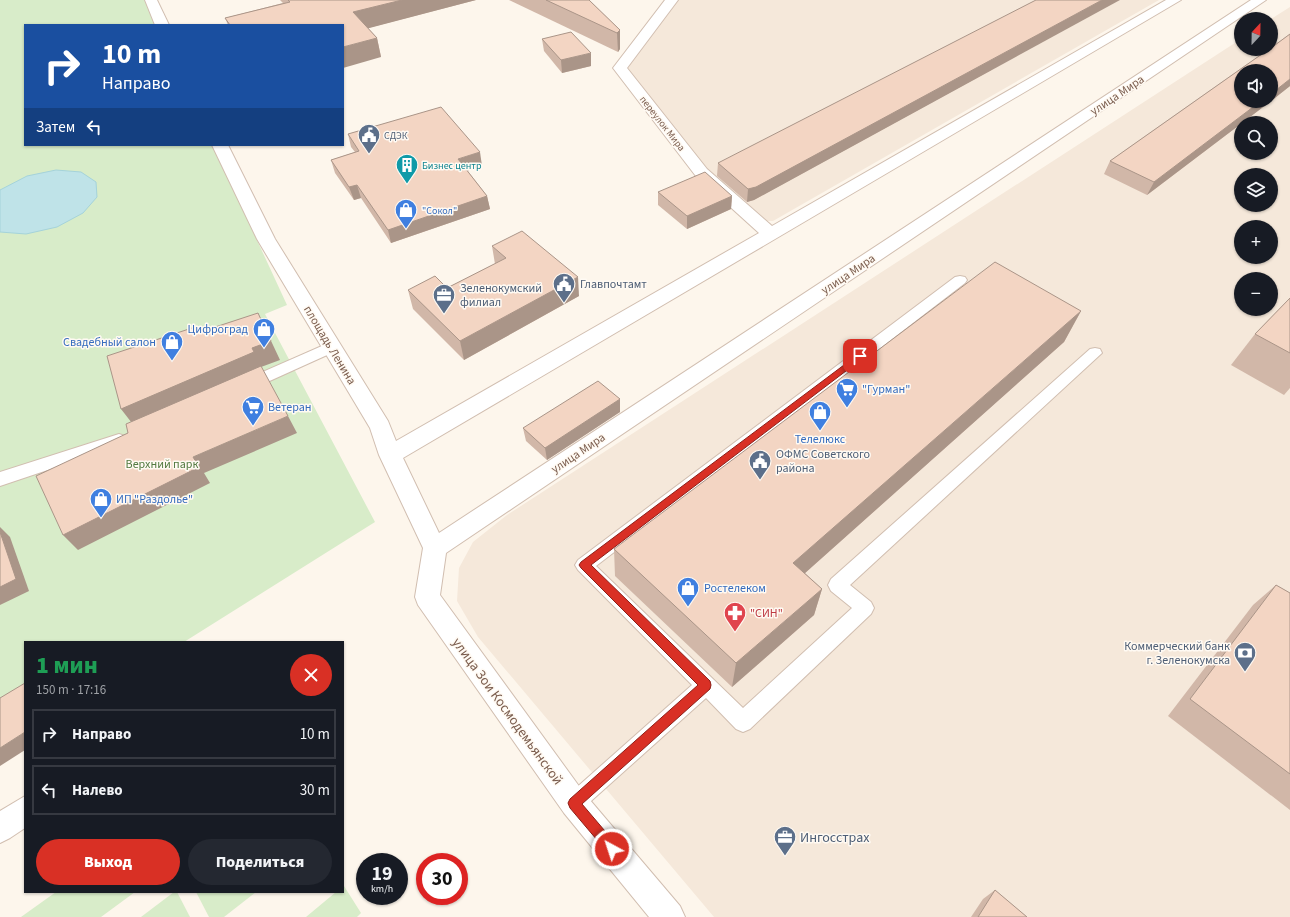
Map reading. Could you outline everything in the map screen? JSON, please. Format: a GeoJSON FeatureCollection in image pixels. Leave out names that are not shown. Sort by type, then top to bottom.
{"type":"FeatureCollection","features":[{"type":"Feature","properties":{"kind":"street"},"geometry":{"type":"LineString","coordinates":[[150,0],[162,24]]}},
{"type":"Feature","properties":{"kind":"street","name":"переулок Мира"},"geometry":{"type":"LineString","coordinates":[[672,0],[620,68],[701,172],[771,234]]}},
{"type":"Feature","properties":{"kind":"street"},"geometry":{"type":"LineString","coordinates":[[390,455],[1175,0]]}},
{"type":"Feature","properties":{"kind":"street","name":"улица Мира"},"geometry":{"type":"LineString","coordinates":[[435,548],[1260,0]]}},
{"type":"Feature","properties":{"kind":"street","name":"площадь Ленина"},"geometry":{"type":"LineString","coordinates":[[220,146],[266,239],[380,427],[390,455],[435,548]]}},
{"type":"Feature","properties":{"kind":"street","name":"улица Зои Космодемьянской"},"geometry":{"type":"LineString","coordinates":[[435,548],[427,597],[574,803],[669,917]]}},
{"type":"Feature","properties":{"kind":"street"},"geometry":{"type":"LineString","coordinates":[[0,828],[24,812]]}},
{"type":"Feature","properties":{"kind":"lane"},"geometry":{"type":"LineString","coordinates":[[960,280],[584,565],[743,722],[865,608],[837,584],[1095,353]]}},
{"type":"Feature","properties":{"kind":"lane"},"geometry":{"type":"LineString","coordinates":[[234,391],[331,347]]}},
{"type":"Feature","properties":{"kind":"lane"},"geometry":{"type":"LineString","coordinates":[[0,479],[135,435]]}},
{"type":"Feature","properties":{"kind":"lane"},"geometry":{"type":"LineString","coordinates":[[574,803],[706,685]]}},
{"type":"Feature","properties":{"kind":"shaded area"},"geometry":{"type":"Polygon","coordinates":[[[678,0],[1159,0],[773,221],[766,221],[708,170],[627,68],[678,0]]]}},
{"type":"Feature","properties":{"kind":"shaded area"},"geometry":{"type":"Polygon","coordinates":[[[1290,7],[1290,917],[714,917],[478,637],[457,601],[459,568],[473,542],[507,515],[1234,44],[1234,56],[1278,56],[1278,15],[1290,7]]]}},
{"type":"Feature","properties":{"kind":"green space","name":"Верхний парк"},"geometry":{"type":"Polygon","coordinates":[[[0,0],[147,0],[159,24],[24,24],[24,146],[213,146],[287,305],[265,314],[375,522],[186,641],[24,641],[24,743],[0,758],[0,0]]]}},
{"type":"Feature","properties":{"kind":"green space"},"geometry":{"type":"Polygon","coordinates":[[[344,886],[361,913],[357,917],[306,917],[335,893],[344,893],[344,886]]]}},
{"type":"Feature","properties":{"kind":"green space"},"geometry":{"type":"Polygon","coordinates":[[[55,893],[134,893],[101,917],[21,917],[55,893]]]}},
{"type":"Feature","properties":{"kind":"green space"},"geometry":{"type":"Polygon","coordinates":[[[173,893],[178,893],[190,917],[141,917],[173,893]]]}},
{"type":"Feature","properties":{"kind":"green space"},"geometry":{"type":"Polygon","coordinates":[[[197,893],[255,893],[224,917],[209,917],[197,893]]]}},
{"type":"Feature","properties":{"kind":"water"},"geometry":{"type":"Polygon","coordinates":[[[56,170],[81,172],[96,182],[97,197],[83,213],[57,227],[26,234],[0,232],[0,190],[27,176],[56,170]]]}},
{"type":"Feature","properties":{"kind":"building"},"geometry":{"type":"Polygon","coordinates":[[[288,0],[402,0],[353,12],[377,38],[344,47],[344,24],[229,24],[225,18],[290,2],[288,0]]]}},
{"type":"Feature","properties":{"kind":"building"},"geometry":{"type":"Polygon","coordinates":[[[546,0],[589,0],[620,30],[617,33],[546,0]]]}},
{"type":"Feature","properties":{"kind":"building"},"geometry":{"type":"Polygon","coordinates":[[[1036,0],[1102,0],[756,187],[748,189],[718,163],[1036,0]]]}},
{"type":"Feature","properties":{"kind":"building"},"geometry":{"type":"Polygon","coordinates":[[[571,32],[591,53],[561,60],[542,39],[571,32]]]}},
{"type":"Feature","properties":{"kind":"building"},"geometry":{"type":"Polygon","coordinates":[[[1290,34],[1290,79],[1278,88],[1278,64],[1248,64],[1259,56],[1278,56],[1278,43],[1290,34]]]}},
{"type":"Feature","properties":{"kind":"building"},"geometry":{"type":"Polygon","coordinates":[[[1234,74],[1234,108],[1252,108],[1241,116],[1234,116],[1234,121],[1154,182],[1110,161],[1234,74]]]}},
{"type":"Feature","properties":{"kind":"building","name":"Бизнес центр"},"geometry":{"type":"Polygon","coordinates":[[[441,107],[480,152],[458,159],[487,196],[388,230],[357,185],[349,187],[331,160],[359,151],[348,134],[441,107]]]}},
{"type":"Feature","properties":{"kind":"building"},"geometry":{"type":"Polygon","coordinates":[[[705,172],[732,196],[687,216],[658,192],[705,172]]]}},
{"type":"Feature","properties":{"kind":"building"},"geometry":{"type":"Polygon","coordinates":[[[522,231],[578,277],[460,341],[408,290],[435,276],[447,288],[506,258],[492,246],[522,231]]]}},
{"type":"Feature","properties":{"kind":"building"},"geometry":{"type":"Polygon","coordinates":[[[995,262],[1081,311],[793,563],[822,589],[736,663],[614,549],[995,262]]]}},
{"type":"Feature","properties":{"kind":"building"},"geometry":{"type":"Polygon","coordinates":[[[1290,298],[1290,353],[1255,334],[1272,316],[1278,316],[1278,310],[1290,298]]]}},
{"type":"Feature","properties":{"kind":"building"},"geometry":{"type":"Polygon","coordinates":[[[258,313],[271,341],[252,348],[254,352],[121,409],[107,356],[195,327],[197,333],[258,313]]]}},
{"type":"Feature","properties":{"kind":"building"},"geometry":{"type":"Polygon","coordinates":[[[261,366],[288,416],[193,457],[199,467],[63,535],[36,476],[128,433],[126,424],[261,366]]]}},
{"type":"Feature","properties":{"kind":"building"},"geometry":{"type":"Polygon","coordinates":[[[598,381],[620,399],[545,448],[523,428],[598,381]]]}},
{"type":"Feature","properties":{"kind":"building"},"geometry":{"type":"Polygon","coordinates":[[[0,532],[16,579],[0,587],[0,532]]]}},
{"type":"Feature","properties":{"kind":"building","name":"Коммерческий банк г. Зеленокумска"},"geometry":{"type":"Polygon","coordinates":[[[1276,585],[1290,593],[1290,774],[1190,699],[1276,585]]]}},
{"type":"Feature","properties":{"kind":"building"},"geometry":{"type":"Polygon","coordinates":[[[24,684],[24,733],[0,748],[0,698],[24,684]]]}},
{"type":"Feature","properties":{"kind":"building"},"geometry":{"type":"Polygon","coordinates":[[[995,890],[1027,917],[978,917],[995,890]]]}},
{"type":"Feature","properties":{"kind":"place","name":"СДЭК"},"geometry":{"type":"Point","coordinates":[369,154]}},
{"type":"Feature","properties":{"kind":"place","name":"Бизнес центр"},"geometry":{"type":"Point","coordinates":[407,184]}},
{"type":"Feature","properties":{"kind":"place","name":"\"Сокол\""},"geometry":{"type":"Point","coordinates":[406,230]}},
{"type":"Feature","properties":{"kind":"place","name":"Главпочтамт"},"geometry":{"type":"Point","coordinates":[564,304]}},
{"type":"Feature","properties":{"kind":"place","name":"Зеленокумский филиал"},"geometry":{"type":"Point","coordinates":[444,314]}},
{"type":"Feature","properties":{"kind":"place","name":"Цифроград"},"geometry":{"type":"Point","coordinates":[264,348]}},
{"type":"Feature","properties":{"kind":"place","name":"Свадебный салон"},"geometry":{"type":"Point","coordinates":[172,362]}},
{"type":"Feature","properties":{"kind":"place","name":"\"Гурман\""},"geometry":{"type":"Point","coordinates":[847,408]}},
{"type":"Feature","properties":{"kind":"place","name":"Ветеран"},"geometry":{"type":"Point","coordinates":[253,426]}},
{"type":"Feature","properties":{"kind":"place","name":"Телелюкс"},"geometry":{"type":"Point","coordinates":[820,432]}},
{"type":"Feature","properties":{"kind":"place","name":"OФМС Советского района"},"geometry":{"type":"Point","coordinates":[760,480]}},
{"type":"Feature","properties":{"kind":"place","name":"ИП \"Раздолье\""},"geometry":{"type":"Point","coordinates":[101,518]}},
{"type":"Feature","properties":{"kind":"place","name":"Ростелеком"},"geometry":{"type":"Point","coordinates":[688,608]}},
{"type":"Feature","properties":{"kind":"place","name":"\"СИН\""},"geometry":{"type":"Point","coordinates":[735,632]}},
{"type":"Feature","properties":{"kind":"place","name":"Коммерческий банк г. Зеленокумска"},"geometry":{"type":"Point","coordinates":[1245,672]}},
{"type":"Feature","properties":{"kind":"place","name":"Ингосстрах"},"geometry":{"type":"Point","coordinates":[785,856]}},
{"type":"Feature","properties":{"kind":"route"},"geometry":{"type":"LineString","coordinates":[[612,849],[574,803],[706,685],[584,565],[860,356]]}}]}
